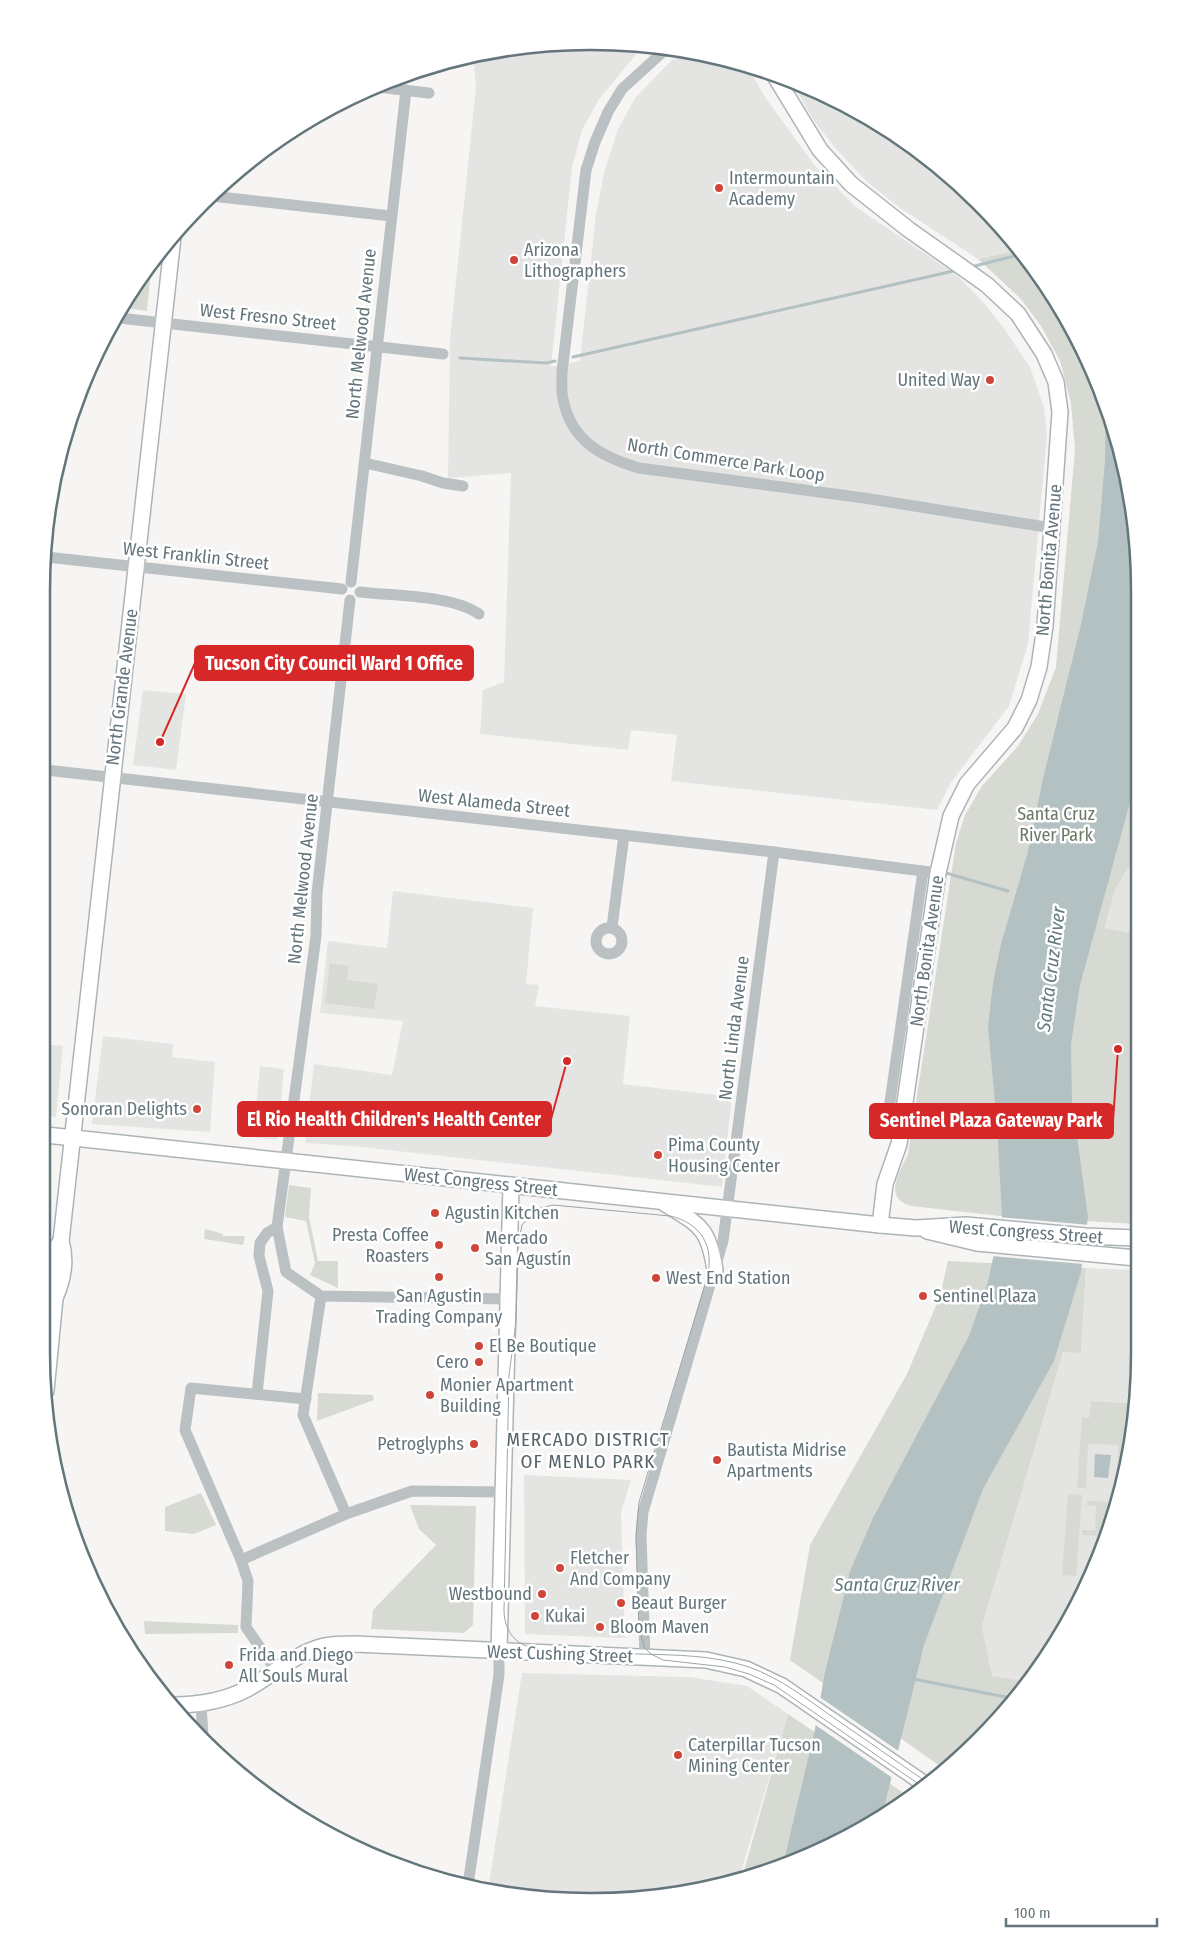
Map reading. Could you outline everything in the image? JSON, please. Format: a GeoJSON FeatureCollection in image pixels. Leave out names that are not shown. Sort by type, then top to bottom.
{"type":"FeatureCollection","features":[{"type":"Feature","properties":{"kind":"main road","name":"North Bonita Avenue"},"geometry":{"type":"LineString","coordinates":[[780,85],[820,150],[851,184],[912,232],[986,285],[1018,314],[1044,354],[1056,382],[1060,412],[1044,634],[1039,667],[1029,700],[1016,728],[967,784],[951,816],[931,872],[901,1131],[899,1144],[885,1184],[880,1225]]}},
{"type":"Feature","properties":{"kind":"main road","name":"North Grande Avenue"},"geometry":{"type":"LineString","coordinates":[[50,1350],[55,1298],[62,1282],[65,1252],[61,1241],[172,249]]}},
{"type":"Feature","properties":{"kind":"main road","name":"West Congress Street"},"geometry":{"type":"LineString","coordinates":[[50,1136],[880,1225],[916,1228],[966,1225],[1086,1236],[1131,1238]]}},
{"type":"Feature","properties":{"kind":"main road"},"geometry":{"type":"LineString","coordinates":[[499,1652],[511,1185]]}},
{"type":"Feature","properties":{"kind":"main road"},"geometry":{"type":"LineString","coordinates":[[661,1201],[692,1221],[708,1237],[715,1270]]}},
{"type":"Feature","properties":{"kind":"main road","name":"West Congress Street"},"geometry":{"type":"LineString","coordinates":[[916,1228],[977,1244],[1131,1258]]}},
{"type":"Feature","properties":{"kind":"main road","name":"West Cushing Street"},"geometry":{"type":"LineString","coordinates":[[181,1705],[202,1705],[248,1688],[275,1669],[299,1656],[324,1646],[355,1644],[499,1652],[700,1659],[739,1667],[782,1686],[920,1781]]}},
{"type":"Feature","properties":{"kind":"street","name":"North Commerce Park Loop"},"geometry":{"type":"LineString","coordinates":[[660,55],[622,89],[608,112],[586,170],[562,372],[562,399],[574,427],[592,448],[615,461],[639,468],[864,498],[1052,528]]}},
{"type":"Feature","properties":{"kind":"street"},"geometry":{"type":"LineString","coordinates":[[391,88],[429,93]]}},
{"type":"Feature","properties":{"kind":"street","name":"North Melwood Avenue"},"geometry":{"type":"LineString","coordinates":[[346,586],[365,464],[406,90]]}},
{"type":"Feature","properties":{"kind":"street"},"geometry":{"type":"LineString","coordinates":[[220,197],[391,216]]}},
{"type":"Feature","properties":{"kind":"street","name":"West Fresno Street"},"geometry":{"type":"LineString","coordinates":[[123,319],[443,354]]}},
{"type":"Feature","properties":{"kind":"street"},"geometry":{"type":"LineString","coordinates":[[365,464],[422,476],[443,484],[463,486]]}},
{"type":"Feature","properties":{"kind":"street","name":"West Franklin Street"},"geometry":{"type":"LineString","coordinates":[[51,558],[346,586]]}},
{"type":"Feature","properties":{"kind":"street"},"geometry":{"type":"LineString","coordinates":[[357,584],[360,592],[357,597],[350,600],[344,596],[346,586],[357,584]]}},
{"type":"Feature","properties":{"kind":"street"},"geometry":{"type":"LineString","coordinates":[[360,592],[449,602],[465,606],[479,614]]}},
{"type":"Feature","properties":{"kind":"street","name":"North Melwood Avenue"},"geometry":{"type":"LineString","coordinates":[[321,1296],[286,1272],[277,1227],[316,936],[317,893],[350,600]]}},
{"type":"Feature","properties":{"kind":"street","name":"West Alameda Street"},"geometry":{"type":"LineString","coordinates":[[50,770],[774,852],[931,872]]}},
{"type":"Feature","properties":{"kind":"street"},"geometry":{"type":"LineString","coordinates":[[612,928],[624,835]]}},
{"type":"Feature","properties":{"kind":"street","name":"North Linda Avenue"},"geometry":{"type":"LineString","coordinates":[[645,1657],[641,1535],[643,1512],[723,1242],[774,852]]}},
{"type":"Feature","properties":{"kind":"street"},"geometry":{"type":"LineString","coordinates":[[257,1394],[268,1291],[259,1256],[260,1243],[267,1233],[277,1227]]}},
{"type":"Feature","properties":{"kind":"street"},"geometry":{"type":"LineString","coordinates":[[346,1514],[303,1415],[321,1296],[508,1299]]}},
{"type":"Feature","properties":{"kind":"street"},"geometry":{"type":"LineString","coordinates":[[275,1669],[246,1627],[248,1581],[241,1560],[186,1430],[191,1388],[306,1399]]}},
{"type":"Feature","properties":{"kind":"street"},"geometry":{"type":"LineString","coordinates":[[241,1560],[346,1514],[412,1491],[504,1492]]}},
{"type":"Feature","properties":{"kind":"street"},"geometry":{"type":"LineString","coordinates":[[469,1879],[499,1675],[499,1652]]}},
{"type":"Feature","properties":{"kind":"street"},"geometry":{"type":"LineString","coordinates":[[200,1727],[202,1705]]}},
{"type":"Feature","properties":{"kind":"shaded area"},"geometry":{"type":"Polygon","coordinates":[[[590,50],[638,52],[599,99],[582,130],[572,167],[551,367],[580,361],[596,213],[605,169],[618,129],[635,98],[672,60],[678,57],[730,68],[752,75],[767,100],[816,167],[856,207],[958,276],[1003,327],[1030,367],[1044,407],[1047,434],[1028,644],[1009,706],[950,784],[937,810],[671,781],[677,735],[631,730],[628,750],[480,734],[483,690],[504,682],[511,473],[448,478],[450,339],[476,87],[474,63],[485,60],[555,51],[590,50]]]}},
{"type":"Feature","properties":{"kind":"shaded area"},"geometry":{"type":"Polygon","coordinates":[[[797,91],[861,122],[920,162],[973,208],[1011,252],[978,259],[900,208],[867,182],[836,149],[814,121],[797,91]]]}},
{"type":"Feature","properties":{"kind":"shaded area"},"geometry":{"type":"Polygon","coordinates":[[[143,690],[186,694],[176,770],[133,765],[143,690]]]}},
{"type":"Feature","properties":{"kind":"shaded area"},"geometry":{"type":"Polygon","coordinates":[[[1131,863],[1131,933],[1103,929],[1115,890],[1131,863]]]}},
{"type":"Feature","properties":{"kind":"shaded area"},"geometry":{"type":"Polygon","coordinates":[[[393,891],[533,908],[526,984],[539,985],[535,1006],[630,1016],[623,1084],[732,1097],[722,1187],[352,1146],[305,1143],[314,1064],[392,1075],[403,1021],[320,1013],[328,941],[387,948],[393,891]]]}},
{"type":"Feature","properties":{"kind":"shaded area"},"geometry":{"type":"Polygon","coordinates":[[[103,1036],[173,1044],[172,1057],[215,1062],[210,1132],[92,1124],[103,1036]]]}},
{"type":"Feature","properties":{"kind":"shaded area"},"geometry":{"type":"Polygon","coordinates":[[[50,1044],[63,1046],[56,1117],[50,1116],[50,1044]]]}},
{"type":"Feature","properties":{"kind":"shaded area"},"geometry":{"type":"Polygon","coordinates":[[[260,1066],[284,1069],[277,1140],[253,1137],[260,1066]]]}},
{"type":"Feature","properties":{"kind":"shaded area"},"geometry":{"type":"Polygon","coordinates":[[[1086,1268],[1131,1270],[1130,1388],[1121,1458],[1102,1526],[1090,1559],[1059,1623],[1019,1682],[991,1676],[982,1626],[1063,1351],[1081,1353],[1086,1268]]]}},
{"type":"Feature","properties":{"kind":"shaded area"},"geometry":{"type":"Polygon","coordinates":[[[524,1475],[631,1480],[621,1512],[625,1638],[525,1634],[524,1475]]]}},
{"type":"Feature","properties":{"kind":"shaded area"},"geometry":{"type":"Polygon","coordinates":[[[522,1673],[689,1677],[747,1686],[788,1714],[741,1871],[696,1883],[626,1892],[555,1892],[489,1884],[522,1673]]]}},
{"type":"Feature","properties":{"kind":"green space","name":"Santa Cruz River Park"},"geometry":{"type":"Polygon","coordinates":[[[1011,252],[1040,290],[1059,320],[1090,384],[1113,451],[1121,485],[1130,555],[1131,590],[1131,863],[1115,890],[1104,928],[1131,933],[1131,1224],[1000,1216],[911,1206],[902,1202],[897,1197],[895,1191],[898,1176],[908,1154],[956,843],[965,815],[982,786],[1018,746],[1038,714],[1056,667],[1075,450],[1071,403],[1060,361],[1041,326],[1021,299],[978,259],[1011,252]]]}},
{"type":"Feature","properties":{"kind":"green space"},"geometry":{"type":"Polygon","coordinates":[[[150,277],[147,311],[129,309],[150,277]]]}},
{"type":"Feature","properties":{"kind":"green space"},"geometry":{"type":"Polygon","coordinates":[[[330,963],[349,966],[347,980],[378,984],[374,1009],[325,1003],[330,963]]]}},
{"type":"Feature","properties":{"kind":"green space"},"geometry":{"type":"Polygon","coordinates":[[[289,1185],[311,1188],[309,1217],[318,1261],[338,1261],[338,1288],[310,1275],[315,1263],[306,1221],[285,1217],[289,1185]]]}},
{"type":"Feature","properties":{"kind":"green space"},"geometry":{"type":"Polygon","coordinates":[[[205,1229],[223,1234],[223,1236],[245,1236],[243,1245],[204,1239],[205,1229]]]}},
{"type":"Feature","properties":{"kind":"green space"},"geometry":{"type":"Polygon","coordinates":[[[948,1261],[1086,1268],[1081,1353],[1063,1352],[982,1626],[992,1676],[1020,1681],[973,1735],[939,1765],[851,1703],[885,1780],[903,1793],[861,1821],[830,1837],[797,1852],[744,1870],[788,1714],[819,1735],[830,1688],[790,1660],[810,1545],[907,1374],[940,1296],[948,1261]]]}},
{"type":"Feature","properties":{"kind":"green space"},"geometry":{"type":"Polygon","coordinates":[[[318,1393],[373,1395],[374,1400],[317,1421],[318,1393]]]}},
{"type":"Feature","properties":{"kind":"green space"},"geometry":{"type":"Polygon","coordinates":[[[1091,1401],[1128,1404],[1117,1473],[1118,1445],[1088,1444],[1086,1488],[1077,1488],[1082,1417],[1089,1418],[1091,1401]]]}},
{"type":"Feature","properties":{"kind":"green space"},"geometry":{"type":"Polygon","coordinates":[[[201,1493],[216,1525],[194,1534],[165,1531],[165,1507],[201,1493]]]}},
{"type":"Feature","properties":{"kind":"green space"},"geometry":{"type":"Polygon","coordinates":[[[1068,1494],[1082,1495],[1076,1576],[1062,1575],[1068,1494]]]}},
{"type":"Feature","properties":{"kind":"green space"},"geometry":{"type":"Polygon","coordinates":[[[1087,1501],[1110,1502],[1098,1536],[1082,1535],[1082,1530],[1095,1530],[1096,1506],[1086,1505],[1087,1501]]]}},
{"type":"Feature","properties":{"kind":"green space"},"geometry":{"type":"Polygon","coordinates":[[[410,1505],[476,1506],[473,1625],[464,1633],[371,1629],[373,1610],[436,1545],[419,1529],[410,1505]]]}},
{"type":"Feature","properties":{"kind":"green space"},"geometry":{"type":"Polygon","coordinates":[[[144,1621],[238,1625],[238,1633],[145,1634],[144,1621]]]}},
{"type":"Feature","properties":{"kind":"water","name":"Santa Cruz River"},"geometry":{"type":"Polygon","coordinates":[[[1106,428],[1121,485],[1130,555],[1131,799],[1080,985],[1071,1044],[1072,1100],[1088,1217],[1081,1272],[1054,1361],[983,1489],[924,1645],[884,1806],[830,1837],[785,1856],[815,1729],[825,1672],[850,1571],[873,1518],[969,1336],[988,1282],[1002,1216],[997,1124],[988,1026],[993,983],[1001,944],[1027,855],[1044,774],[1080,629],[1098,542],[1105,461],[1106,428]]]}},
{"type":"Feature","properties":{"kind":"water"},"geometry":{"type":"Polygon","coordinates":[[[1095,1454],[1111,1455],[1108,1478],[1094,1477],[1095,1454]]]}},
{"type":"Feature","properties":{"kind":"pier"},"geometry":{"type":"Polygon","coordinates":[[[999,1217],[1090,1225],[1084,1264],[991,1256],[999,1217]]]}},
{"type":"Feature","properties":{"kind":"pier"},"geometry":{"type":"Polygon","coordinates":[[[818,1696],[900,1752],[894,1779],[814,1724],[818,1696]]]}},
{"type":"Feature","properties":{"kind":"waterway"},"geometry":{"type":"LineString","coordinates":[[971,267],[1015,256]]}},
{"type":"Feature","properties":{"kind":"waterway"},"geometry":{"type":"LineString","coordinates":[[573,357],[958,270]]}},
{"type":"Feature","properties":{"kind":"waterway"},"geometry":{"type":"LineString","coordinates":[[460,358],[546,363],[555,361]]}},
{"type":"Feature","properties":{"kind":"waterway"},"geometry":{"type":"LineString","coordinates":[[946,873],[1008,891]]}},
{"type":"Feature","properties":{"kind":"waterway"},"geometry":{"type":"LineString","coordinates":[[913,1679],[1007,1697]]}},
{"type":"Feature","properties":{"kind":"tram line"},"geometry":{"type":"LineString","coordinates":[[553,1205],[670,1216],[690,1224],[697,1230],[707,1246],[709,1266],[707,1278],[639,1502],[636,1536],[639,1630],[645,1648],[651,1654],[560,1652],[530,1647],[516,1640],[510,1633],[505,1620],[509,1375],[516,1322],[518,1244],[522,1225],[537,1209],[553,1205]]}},
{"type":"Feature","properties":{"kind":"tram line"},"geometry":{"type":"LineString","coordinates":[[651,1654],[663,1660],[725,1667],[749,1674],[774,1685],[917,1783]]}},
{"type":"Feature","properties":{"kind":"tram line"},"geometry":{"type":"LineString","coordinates":[[651,1654],[694,1656],[722,1660],[749,1667],[772,1677],[922,1779]]}},
{"type":"Feature","properties":{"kind":"place","name":"Intermountain Academy"},"geometry":{"type":"Point","coordinates":[719,188]}},
{"type":"Feature","properties":{"kind":"place","name":"Arizona Lithographers"},"geometry":{"type":"Point","coordinates":[514,260]}},
{"type":"Feature","properties":{"kind":"place","name":"United Way"},"geometry":{"type":"Point","coordinates":[990,380]}},
{"type":"Feature","properties":{"kind":"place","name":"Tucson City Council Ward 1 Office"},"geometry":{"type":"Point","coordinates":[160,742]}},
{"type":"Feature","properties":{"kind":"place","name":"Sentinel Plaza Gateway Park"},"geometry":{"type":"Point","coordinates":[1118,1049]}},
{"type":"Feature","properties":{"kind":"place","name":"El Rio Health Children's Health Center"},"geometry":{"type":"Point","coordinates":[567,1061]}},
{"type":"Feature","properties":{"kind":"place","name":"Sonoran Delights"},"geometry":{"type":"Point","coordinates":[197,1109]}},
{"type":"Feature","properties":{"kind":"place","name":"Pima County Housing Center"},"geometry":{"type":"Point","coordinates":[658,1155]}},
{"type":"Feature","properties":{"kind":"place","name":"Agustin Kitchen"},"geometry":{"type":"Point","coordinates":[435,1213]}},
{"type":"Feature","properties":{"kind":"place","name":"Presta Coffee Roasters"},"geometry":{"type":"Point","coordinates":[439,1245]}},
{"type":"Feature","properties":{"kind":"place","name":"Mercado San Agustín"},"geometry":{"type":"Point","coordinates":[475,1248]}},
{"type":"Feature","properties":{"kind":"place","name":"San Agustin Trading Company"},"geometry":{"type":"Point","coordinates":[439,1277]}},
{"type":"Feature","properties":{"kind":"place","name":"West End Station"},"geometry":{"type":"Point","coordinates":[656,1278]}},
{"type":"Feature","properties":{"kind":"place","name":"Sentinel Plaza"},"geometry":{"type":"Point","coordinates":[923,1296]}},
{"type":"Feature","properties":{"kind":"place","name":"El Be Boutique"},"geometry":{"type":"Point","coordinates":[479,1346]}},
{"type":"Feature","properties":{"kind":"place","name":"Cero"},"geometry":{"type":"Point","coordinates":[479,1362]}},
{"type":"Feature","properties":{"kind":"place","name":"Monier Apartment Building"},"geometry":{"type":"Point","coordinates":[430,1395]}},
{"type":"Feature","properties":{"kind":"place","name":"Petroglyphs"},"geometry":{"type":"Point","coordinates":[474,1444]}},
{"type":"Feature","properties":{"kind":"place","name":"Bautista Midrise Apartments"},"geometry":{"type":"Point","coordinates":[717,1460]}},
{"type":"Feature","properties":{"kind":"place","name":"Fletcher And Company"},"geometry":{"type":"Point","coordinates":[560,1568]}},
{"type":"Feature","properties":{"kind":"place","name":"Westbound"},"geometry":{"type":"Point","coordinates":[542,1594]}},
{"type":"Feature","properties":{"kind":"place","name":"Beaut Burger"},"geometry":{"type":"Point","coordinates":[621,1603]}},
{"type":"Feature","properties":{"kind":"place","name":"Kukai"},"geometry":{"type":"Point","coordinates":[535,1616]}},
{"type":"Feature","properties":{"kind":"place","name":"Bloom Maven"},"geometry":{"type":"Point","coordinates":[600,1627]}},
{"type":"Feature","properties":{"kind":"place","name":"Frida and Diego All Souls Mural"},"geometry":{"type":"Point","coordinates":[229,1665]}},
{"type":"Feature","properties":{"kind":"place","name":"Caterpillar Tucson Mining Center"},"geometry":{"type":"Point","coordinates":[678,1755]}},
{"type":"Feature","properties":{"kind":"district","name":"MERCADO DISTRICT OF MENLO PARK"},"geometry":{"type":"Point","coordinates":[588,1450]}}]}
